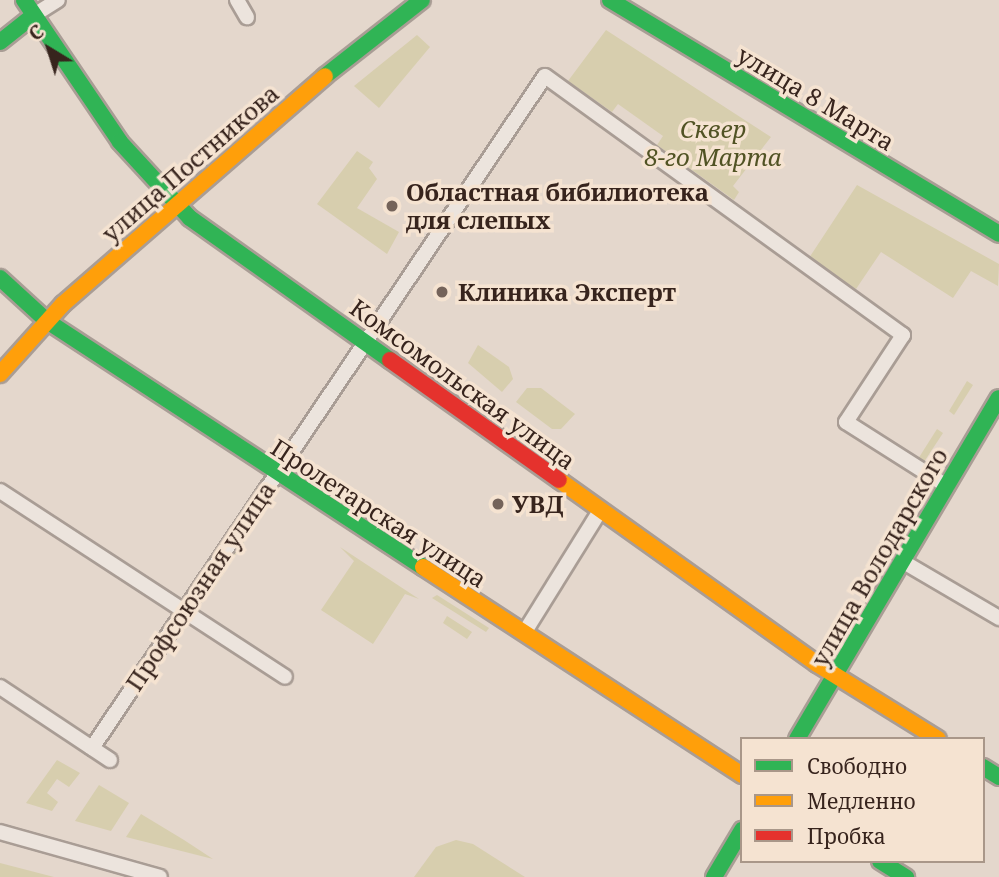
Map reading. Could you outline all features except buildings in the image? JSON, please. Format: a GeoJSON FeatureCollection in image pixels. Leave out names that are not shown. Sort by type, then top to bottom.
{"type":"FeatureCollection","features":[{"type":"Feature","properties":{"kind":"main road","name":"Комсомольская улица"},"geometry":{"type":"LineString","coordinates":[[24,0],[120,142],[177,207],[600,511],[836,676],[935,737]]}},
{"type":"Feature","properties":{"kind":"main road","name":"улица Постникова"},"geometry":{"type":"LineString","coordinates":[[0,374],[47,321],[422,0]]}},
{"type":"Feature","properties":{"kind":"main road","name":"улица 8 Марта"},"geometry":{"type":"LineString","coordinates":[[610,0],[999,234]]}},
{"type":"Feature","properties":{"kind":"main road"},"geometry":{"type":"LineString","coordinates":[[0,42],[34,15]]}},
{"type":"Feature","properties":{"kind":"main road","name":"Пролетарская улица"},"geometry":{"type":"LineString","coordinates":[[0,278],[47,321],[740,774]]}},
{"type":"Feature","properties":{"kind":"main road","name":"улица Володарского"},"geometry":{"type":"LineString","coordinates":[[798,737],[999,398]]}},
{"type":"Feature","properties":{"kind":"main road"},"geometry":{"type":"LineString","coordinates":[[714,877],[740,833]]}},
{"type":"Feature","properties":{"kind":"main road"},"geometry":{"type":"LineString","coordinates":[[883,863],[906,877]]}},
{"type":"Feature","properties":{"kind":"street"},"geometry":{"type":"LineString","coordinates":[[34,15],[58,0]]}},
{"type":"Feature","properties":{"kind":"street"},"geometry":{"type":"LineString","coordinates":[[237,0],[247,17]]}},
{"type":"Feature","properties":{"kind":"street","name":"Профсоюзная улица"},"geometry":{"type":"LineString","coordinates":[[92,748],[363,340],[545,76],[903,335],[846,422],[947,486]]}},
{"type":"Feature","properties":{"kind":"street"},"geometry":{"type":"LineString","coordinates":[[0,491],[285,677]]}},
{"type":"Feature","properties":{"kind":"street"},"geometry":{"type":"LineString","coordinates":[[524,633],[600,511]]}},
{"type":"Feature","properties":{"kind":"street"},"geometry":{"type":"LineString","coordinates":[[902,561],[999,618]]}},
{"type":"Feature","properties":{"kind":"street"},"geometry":{"type":"LineString","coordinates":[[0,687],[110,760]]}},
{"type":"Feature","properties":{"kind":"street"},"geometry":{"type":"LineString","coordinates":[[0,832],[160,877]]}},
{"type":"Feature","properties":{"kind":"green space","name":"Сквер 8-го Марта"},"geometry":{"type":"Polygon","coordinates":[[[606,30],[771,137],[733,186],[739,192],[734,200],[657,145],[663,136],[618,104],[612,112],[568,81],[606,30]]]}},
{"type":"Feature","properties":{"kind":"green space"},"geometry":{"type":"Polygon","coordinates":[[[417,35],[430,47],[379,108],[354,86],[417,35]]]}},
{"type":"Feature","properties":{"kind":"green space"},"geometry":{"type":"Polygon","coordinates":[[[357,151],[373,162],[369,168],[377,179],[357,208],[399,232],[387,254],[317,204],[357,151]]]}},
{"type":"Feature","properties":{"kind":"green space"},"geometry":{"type":"Polygon","coordinates":[[[857,185],[999,264],[998,286],[971,271],[953,298],[881,252],[856,289],[809,258],[857,185]]]}},
{"type":"Feature","properties":{"kind":"green space"},"geometry":{"type":"Polygon","coordinates":[[[478,345],[509,367],[513,379],[502,392],[468,363],[478,345]]]}},
{"type":"Feature","properties":{"kind":"green space"},"geometry":{"type":"Polygon","coordinates":[[[967,381],[973,385],[954,415],[949,411],[967,381]]]}},
{"type":"Feature","properties":{"kind":"green space"},"geometry":{"type":"Polygon","coordinates":[[[527,388],[541,388],[575,414],[561,429],[552,429],[516,402],[527,388]]]}},
{"type":"Feature","properties":{"kind":"green space"},"geometry":{"type":"Polygon","coordinates":[[[937,429],[943,433],[924,462],[918,459],[937,429]]]}},
{"type":"Feature","properties":{"kind":"green space"},"geometry":{"type":"Polygon","coordinates":[[[266,494],[272,498],[212,591],[206,587],[266,494]]]}},
{"type":"Feature","properties":{"kind":"green space"},"geometry":{"type":"Polygon","coordinates":[[[340,547],[419,599],[405,594],[373,644],[321,610],[354,561],[340,547]]]}},
{"type":"Feature","properties":{"kind":"green space"},"geometry":{"type":"Polygon","coordinates":[[[437,595],[489,628],[486,632],[432,598],[437,595]]]}},
{"type":"Feature","properties":{"kind":"green space"},"geometry":{"type":"Polygon","coordinates":[[[447,616],[472,632],[467,639],[443,623],[447,616]]]}},
{"type":"Feature","properties":{"kind":"green space"},"geometry":{"type":"Polygon","coordinates":[[[57,760],[80,773],[69,787],[57,779],[47,793],[58,802],[52,811],[26,803],[57,760]]]}},
{"type":"Feature","properties":{"kind":"green space"},"geometry":{"type":"Polygon","coordinates":[[[99,785],[129,803],[111,831],[75,821],[99,785]]]}},
{"type":"Feature","properties":{"kind":"green space"},"geometry":{"type":"Polygon","coordinates":[[[141,814],[184,840],[213,859],[126,837],[141,814]]]}},
{"type":"Feature","properties":{"kind":"green space"},"geometry":{"type":"Polygon","coordinates":[[[456,840],[473,844],[525,877],[414,877],[436,847],[456,840]]]}},
{"type":"Feature","properties":{"kind":"green space"},"geometry":{"type":"Polygon","coordinates":[[[0,863],[54,877],[0,877],[0,863]]]}},
{"type":"Feature","properties":{"kind":"traffic: fast"},"geometry":{"type":"LineString","coordinates":[[24,0],[120,142],[190,218],[390,360]]}},
{"type":"Feature","properties":{"kind":"traffic: fast"},"geometry":{"type":"LineString","coordinates":[[325,76],[422,0]]}},
{"type":"Feature","properties":{"kind":"traffic: fast"},"geometry":{"type":"LineString","coordinates":[[610,0],[999,234]]}},
{"type":"Feature","properties":{"kind":"traffic: fast"},"geometry":{"type":"LineString","coordinates":[[0,42],[34,15]]}},
{"type":"Feature","properties":{"kind":"traffic: fast"},"geometry":{"type":"LineString","coordinates":[[0,278],[47,321],[423,567]]}},
{"type":"Feature","properties":{"kind":"traffic: fast"},"geometry":{"type":"LineString","coordinates":[[798,737],[999,398]]}},
{"type":"Feature","properties":{"kind":"traffic: fast"},"geometry":{"type":"LineString","coordinates":[[985,768],[999,777]]}},
{"type":"Feature","properties":{"kind":"traffic: fast"},"geometry":{"type":"LineString","coordinates":[[714,877],[740,833]]}},
{"type":"Feature","properties":{"kind":"traffic: fast"},"geometry":{"type":"LineString","coordinates":[[883,863],[906,877]]}},
{"type":"Feature","properties":{"kind":"traffic: slow"},"geometry":{"type":"LineString","coordinates":[[0,374],[63,304],[325,76]]}},
{"type":"Feature","properties":{"kind":"traffic: slow"},"geometry":{"type":"LineString","coordinates":[[559,480],[817,664],[935,737]]}},
{"type":"Feature","properties":{"kind":"traffic: slow"},"geometry":{"type":"LineString","coordinates":[[423,567],[740,774]]}},
{"type":"Feature","properties":{"kind":"traffic: jam"},"geometry":{"type":"LineString","coordinates":[[390,360],[559,480]]}},
{"type":"Feature","properties":{"kind":"place","name":"Областная бибилиотека для слепых"},"geometry":{"type":"Point","coordinates":[392,206]}},
{"type":"Feature","properties":{"kind":"place","name":"Клиника Эксперт"},"geometry":{"type":"Point","coordinates":[442,292]}},
{"type":"Feature","properties":{"kind":"place","name":"УВД"},"geometry":{"type":"Point","coordinates":[498,504]}}]}
